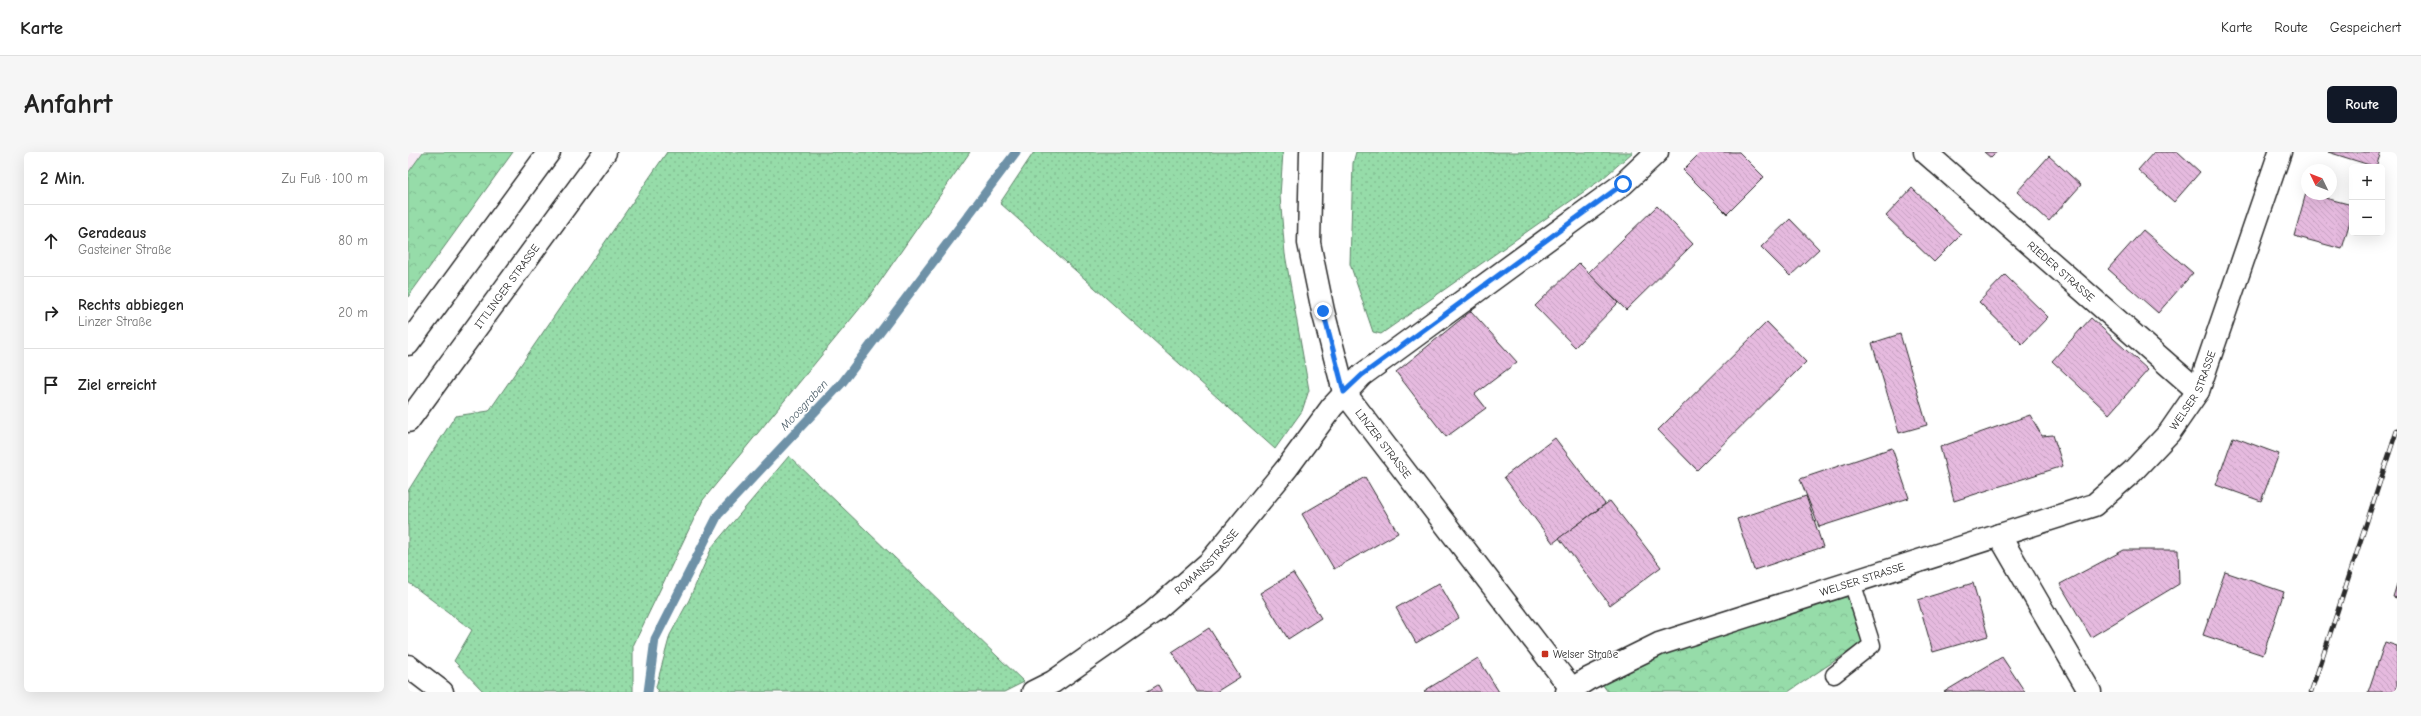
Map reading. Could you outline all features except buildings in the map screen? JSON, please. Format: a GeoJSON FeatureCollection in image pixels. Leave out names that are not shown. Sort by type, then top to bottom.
{"type":"FeatureCollection","features":[{"type":"Feature","properties":{"kind":"main road"},"geometry":{"type":"LineString","coordinates":[[408,344],[549,152]]}},
{"type":"Feature","properties":{"kind":"main road","name":"ITTLINGER STRASSE"},"geometry":{"type":"LineString","coordinates":[[408,421],[605,152]]}},
{"type":"Feature","properties":{"kind":"main road","name":"LINZER STRASSE"},"geometry":{"type":"LineString","coordinates":[[1311,152],[1309,243],[1323,311],[1344,392],[1571,691]]}},
{"type":"Feature","properties":{"kind":"main road","name":"ROMANSSTRASSE"},"geometry":{"type":"LineString","coordinates":[[1033,692],[1053,682],[1152,613],[1210,562],[1287,468],[1344,392],[1362,375],[1623,184],[1657,152]]}},
{"type":"Feature","properties":{"kind":"main road","name":"RIEDER STRASSE"},"geometry":{"type":"LineString","coordinates":[[1925,152],[2198,391]]}},
{"type":"Feature","properties":{"kind":"main road","name":"WELSER STRASSE"},"geometry":{"type":"LineString","coordinates":[[1571,691],[1659,644],[2094,505],[2132,472],[2169,433],[2198,391],[2280,152]]}},
{"type":"Feature","properties":{"kind":"main road"},"geometry":{"type":"LineString","coordinates":[[1999,535],[2090,692]]}},
{"type":"Feature","properties":{"kind":"main road"},"geometry":{"type":"LineString","coordinates":[[408,666],[442,692]]}},
{"type":"Feature","properties":{"kind":"lane"},"geometry":{"type":"LineString","coordinates":[[1834,675],[1872,645],[1852,582]]}},
{"type":"Feature","properties":{"kind":"shaded area"},"geometry":{"type":"Polygon","coordinates":[[[408,152],[423,152],[408,173],[408,152]]]}},
{"type":"Feature","properties":{"kind":"green space"},"geometry":{"type":"Polygon","coordinates":[[[423,152],[513,152],[408,297],[408,173],[423,152]]]}},
{"type":"Feature","properties":{"kind":"green space"},"geometry":{"type":"Polygon","coordinates":[[[667,152],[970,152],[870,296],[703,500],[633,646],[633,692],[484,692],[454,661],[472,630],[408,582],[408,491],[455,416],[489,411],[667,152]]]}},
{"type":"Feature","properties":{"kind":"green space"},"geometry":{"type":"Polygon","coordinates":[[[1034,152],[1283,152],[1280,196],[1285,254],[1309,390],[1302,411],[1275,449],[1000,203],[1034,152]]]}},
{"type":"Feature","properties":{"kind":"green space"},"geometry":{"type":"Polygon","coordinates":[[[1356,152],[1633,152],[1602,179],[1381,334],[1373,332],[1350,264],[1353,163],[1356,152]]]}},
{"type":"Feature","properties":{"kind":"green space"},"geometry":{"type":"Polygon","coordinates":[[[789,456],[1024,682],[1004,692],[658,692],[656,687],[670,635],[689,600],[712,547],[789,456]]]}},
{"type":"Feature","properties":{"kind":"green space"},"geometry":{"type":"Polygon","coordinates":[[[1850,591],[1866,640],[1788,692],[1608,692],[1599,680],[1648,656],[1850,591]]]}},
{"type":"Feature","properties":{"kind":"waterway","name":"Moosgraben"},"geometry":{"type":"LineString","coordinates":[[648,692],[655,639],[718,515],[842,383],[1016,152]]}},
{"type":"Feature","properties":{"kind":"railway"},"geometry":{"type":"LineString","coordinates":[[2311,692],[2397,430]]}},
{"type":"Feature","properties":{"kind":"place","name":"Welser Straße"},"geometry":{"type":"Point","coordinates":[1545,654]}},
{"type":"Feature","properties":{"kind":"route"},"geometry":{"type":"LineString","coordinates":[[1323,311],[1344,392],[1362,375],[1623,184]]}}]}
